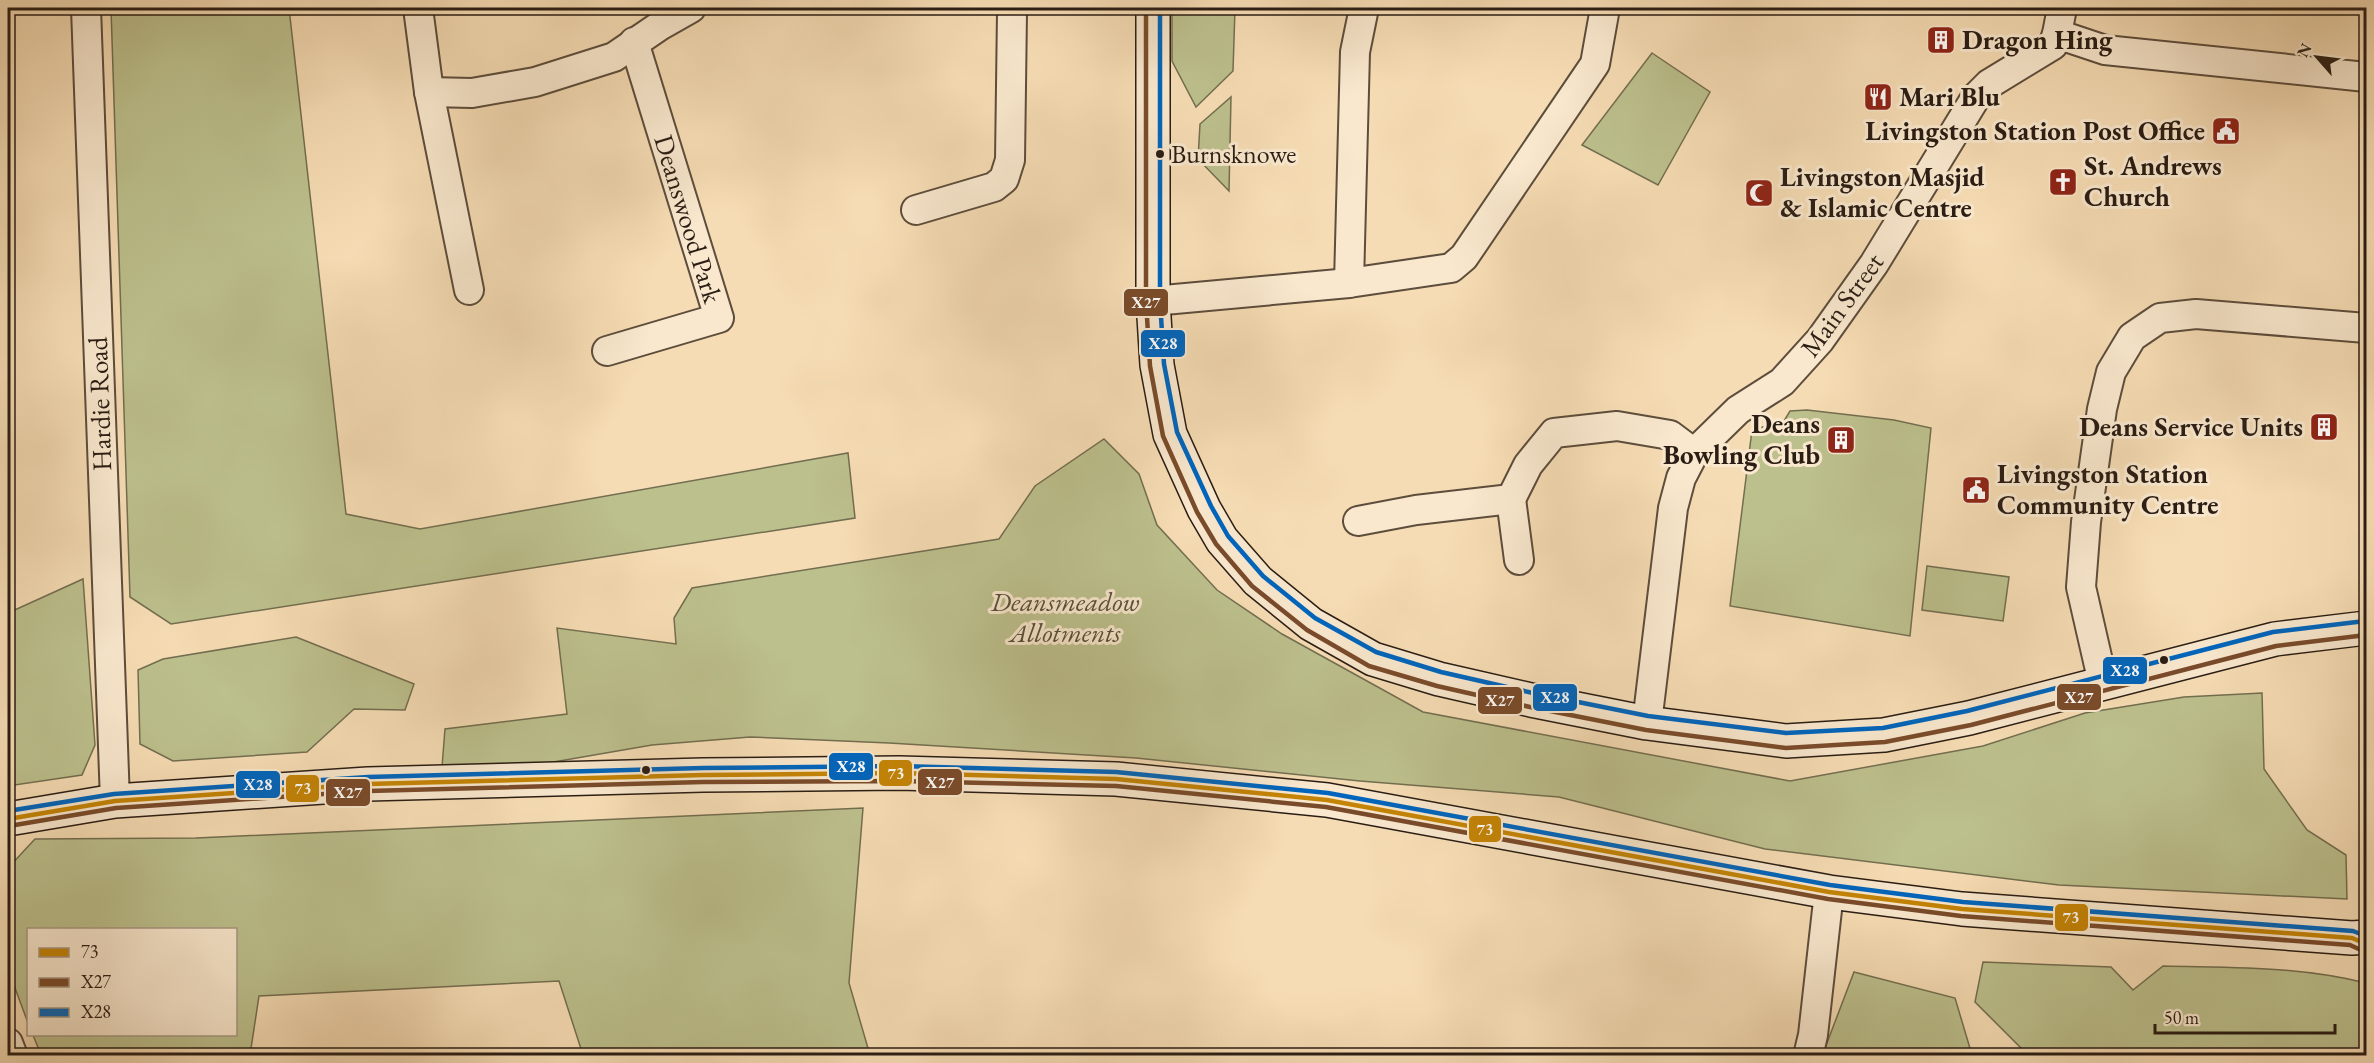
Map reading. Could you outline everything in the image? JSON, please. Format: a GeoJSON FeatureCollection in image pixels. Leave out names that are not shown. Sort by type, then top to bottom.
{"type":"FeatureCollection","features":[{"type":"Feature","properties":{"kind":"street","name":"Hardie Road"},"geometry":{"type":"LineString","coordinates":[[86,8],[115,801]]}},
{"type":"Feature","properties":{"kind":"street"},"geometry":{"type":"LineString","coordinates":[[418,8],[429,92],[469,290]]}},
{"type":"Feature","properties":{"kind":"street"},"geometry":{"type":"LineString","coordinates":[[429,92],[472,93],[535,82],[614,57],[634,42],[691,8]]}},
{"type":"Feature","properties":{"kind":"street"},"geometry":{"type":"LineString","coordinates":[[916,210],[994,188],[1004,179],[1010,160],[1011,8]]}},
{"type":"Feature","properties":{"kind":"street"},"geometry":{"type":"LineString","coordinates":[[1153,8],[1153,301],[1157,365],[1170,434],[1216,530],[1258,581],[1311,624],[1373,659],[1439,679],[1647,723],[1785,741],[1884,735],[1970,718],[2276,639],[2367,628]]}},
{"type":"Feature","properties":{"kind":"street"},"geometry":{"type":"LineString","coordinates":[[1349,283],[1355,52],[1364,8]]}},
{"type":"Feature","properties":{"kind":"street"},"geometry":{"type":"LineString","coordinates":[[1153,301],[1349,283],[1451,268],[1464,256],[1595,64],[1605,8]]}},
{"type":"Feature","properties":{"kind":"street","name":"Main Street"},"geometry":{"type":"LineString","coordinates":[[1647,723],[1673,508],[1681,478],[1694,453],[1738,410],[1782,382],[1820,340],[1874,264],[1976,97],[1989,84],[2053,45],[2060,21],[2105,50],[2367,77]]}},
{"type":"Feature","properties":{"kind":"street","name":"Deanswood Park"},"geometry":{"type":"LineString","coordinates":[[607,351],[719,318],[634,42]]}},
{"type":"Feature","properties":{"kind":"street"},"geometry":{"type":"LineString","coordinates":[[2103,683],[2081,587],[2086,522],[2102,409],[2111,372],[2132,337],[2160,318],[2196,314],[2367,328]]}},
{"type":"Feature","properties":{"kind":"street"},"geometry":{"type":"LineString","coordinates":[[1519,560],[1511,499],[1528,465],[1554,433],[1617,426],[1670,435],[1694,453]]}},
{"type":"Feature","properties":{"kind":"street"},"geometry":{"type":"LineString","coordinates":[[1358,521],[1417,522],[1511,499]]}},
{"type":"Feature","properties":{"kind":"street"},"geometry":{"type":"LineString","coordinates":[[8,819],[115,801],[368,784],[703,775],[899,773],[1116,779],[1327,800],[1829,892],[1962,909],[2362,940]]}},
{"type":"Feature","properties":{"kind":"street"},"geometry":{"type":"LineString","coordinates":[[1808,1056],[1813,1035],[1829,892]]}},
{"type":"Feature","properties":{"kind":"street"},"geometry":{"type":"LineString","coordinates":[[8,1043],[13,1056]]}},
{"type":"Feature","properties":{"kind":"green space"},"geometry":{"type":"Polygon","coordinates":[[[111,8],[289,8],[346,514],[420,529],[848,453],[855,518],[171,624],[130,597],[111,8]]]}},
{"type":"Feature","properties":{"kind":"green space"},"geometry":{"type":"Polygon","coordinates":[[[1172,8],[1235,8],[1233,71],[1196,107],[1172,61],[1172,8]]]}},
{"type":"Feature","properties":{"kind":"green space"},"geometry":{"type":"Polygon","coordinates":[[[1652,53],[1710,92],[1658,185],[1582,145],[1652,53]]]}},
{"type":"Feature","properties":{"kind":"green space"},"geometry":{"type":"Polygon","coordinates":[[[1231,97],[1229,191],[1198,159],[1200,124],[1231,97]]]}},
{"type":"Feature","properties":{"kind":"green space"},"geometry":{"type":"Polygon","coordinates":[[[1807,410],[1894,420],[1931,428],[1910,636],[1730,606],[1752,430],[1784,421],[1790,411],[1807,410]]]}},
{"type":"Feature","properties":{"kind":"green space","name":"Deansmeadow Allotments"},"geometry":{"type":"Polygon","coordinates":[[[1104,439],[1139,474],[1157,525],[1217,590],[1282,634],[1423,712],[1790,781],[1983,746],[2085,713],[2184,697],[2262,693],[2264,769],[2307,830],[2346,855],[2347,899],[2059,885],[1765,849],[1559,797],[1360,781],[1136,758],[750,737],[652,745],[542,764],[442,767],[445,729],[567,714],[557,628],[676,644],[674,618],[692,588],[999,539],[1035,486],[1104,439]]]}},
{"type":"Feature","properties":{"kind":"green space"},"geometry":{"type":"Polygon","coordinates":[[[1927,566],[2009,577],[2003,621],[1922,610],[1927,566]]]}},
{"type":"Feature","properties":{"kind":"green space"},"geometry":{"type":"Polygon","coordinates":[[[83,579],[95,745],[82,775],[8,786],[8,613],[83,579]]]}},
{"type":"Feature","properties":{"kind":"green space"},"geometry":{"type":"Polygon","coordinates":[[[296,637],[414,684],[405,710],[354,709],[307,752],[173,761],[140,744],[138,670],[163,659],[296,637]]]}},
{"type":"Feature","properties":{"kind":"green space"},"geometry":{"type":"Polygon","coordinates":[[[863,808],[849,983],[870,1055],[583,1055],[559,981],[259,996],[250,1055],[41,1055],[33,1036],[237,1036],[237,928],[27,928],[27,1020],[8,969],[8,868],[35,839],[196,838],[863,808]]]}},
{"type":"Feature","properties":{"kind":"green space"},"geometry":{"type":"Polygon","coordinates":[[[1983,962],[2111,967],[2133,990],[2163,966],[2315,973],[2366,983],[2366,1055],[2028,1055],[1975,1002],[1983,962]]]}},
{"type":"Feature","properties":{"kind":"green space"},"geometry":{"type":"Polygon","coordinates":[[[1854,972],[1955,998],[1972,1055],[1822,1056],[1854,972]]]}},
{"type":"Feature","properties":{"kind":"transit line","name":"X27"},"geometry":{"type":"LineString","coordinates":[[1146,8],[1146,301],[1150,366],[1163,436],[1197,512],[1216,544],[1252,586],[1307,630],[1369,666],[1437,686],[1646,730],[1786,748],[1885,742],[1971,725],[2276,646],[2366,635]]}},
{"type":"Feature","properties":{"kind":"transit line","name":"X28"},"geometry":{"type":"LineString","coordinates":[[1160,8],[1160,301],[1164,364],[1177,432],[1211,506],[1228,536],[1263,576],[1315,618],[1376,652],[1441,672],[1648,716],[1786,733],[1883,728],[1967,711],[2273,632],[2365,621]]}},
{"type":"Feature","properties":{"kind":"transit line","name":"X28"},"geometry":{"type":"LineString","coordinates":[[8,811],[114,794],[368,777],[703,768],[899,766],[1116,772],[1328,793],[1830,885],[1963,902],[2353,931],[2366,936]]}},
{"type":"Feature","properties":{"kind":"transit line","name":"73"},"geometry":{"type":"LineString","coordinates":[[8,819],[115,801],[368,784],[703,775],[899,773],[1116,779],[1327,800],[1829,892],[1962,909],[2352,938],[2366,944]]}},
{"type":"Feature","properties":{"kind":"transit line","name":"X27"},"geometry":{"type":"LineString","coordinates":[[9,826],[116,808],[368,791],[703,782],[899,781],[1116,786],[1326,807],[1828,899],[1961,916],[2350,945],[2363,951]]}},
{"type":"Feature","properties":{"kind":"place","name":"Dragon Hing"},"geometry":{"type":"Point","coordinates":[1941,40]}},
{"type":"Feature","properties":{"kind":"place","name":"Mari Blu"},"geometry":{"type":"Point","coordinates":[1878,97]}},
{"type":"Feature","properties":{"kind":"place","name":"Livingston Station Post Office"},"geometry":{"type":"Point","coordinates":[2226,131]}},
{"type":"Feature","properties":{"kind":"place","name":"Burnsknowe"},"geometry":{"type":"Point","coordinates":[1160,154]}},
{"type":"Feature","properties":{"kind":"place","name":"St. Andrews Church"},"geometry":{"type":"Point","coordinates":[2063,182]}},
{"type":"Feature","properties":{"kind":"place","name":"Livingston Masjid & Islamic Centre"},"geometry":{"type":"Point","coordinates":[1759,193]}},
{"type":"Feature","properties":{"kind":"place","name":"Deans Service Units"},"geometry":{"type":"Point","coordinates":[2324,427]}},
{"type":"Feature","properties":{"kind":"place","name":"Deans Bowling Club"},"geometry":{"type":"Point","coordinates":[1841,440]}},
{"type":"Feature","properties":{"kind":"place","name":"Livingston Station Community Centre"},"geometry":{"type":"Point","coordinates":[1976,490]}}]}
